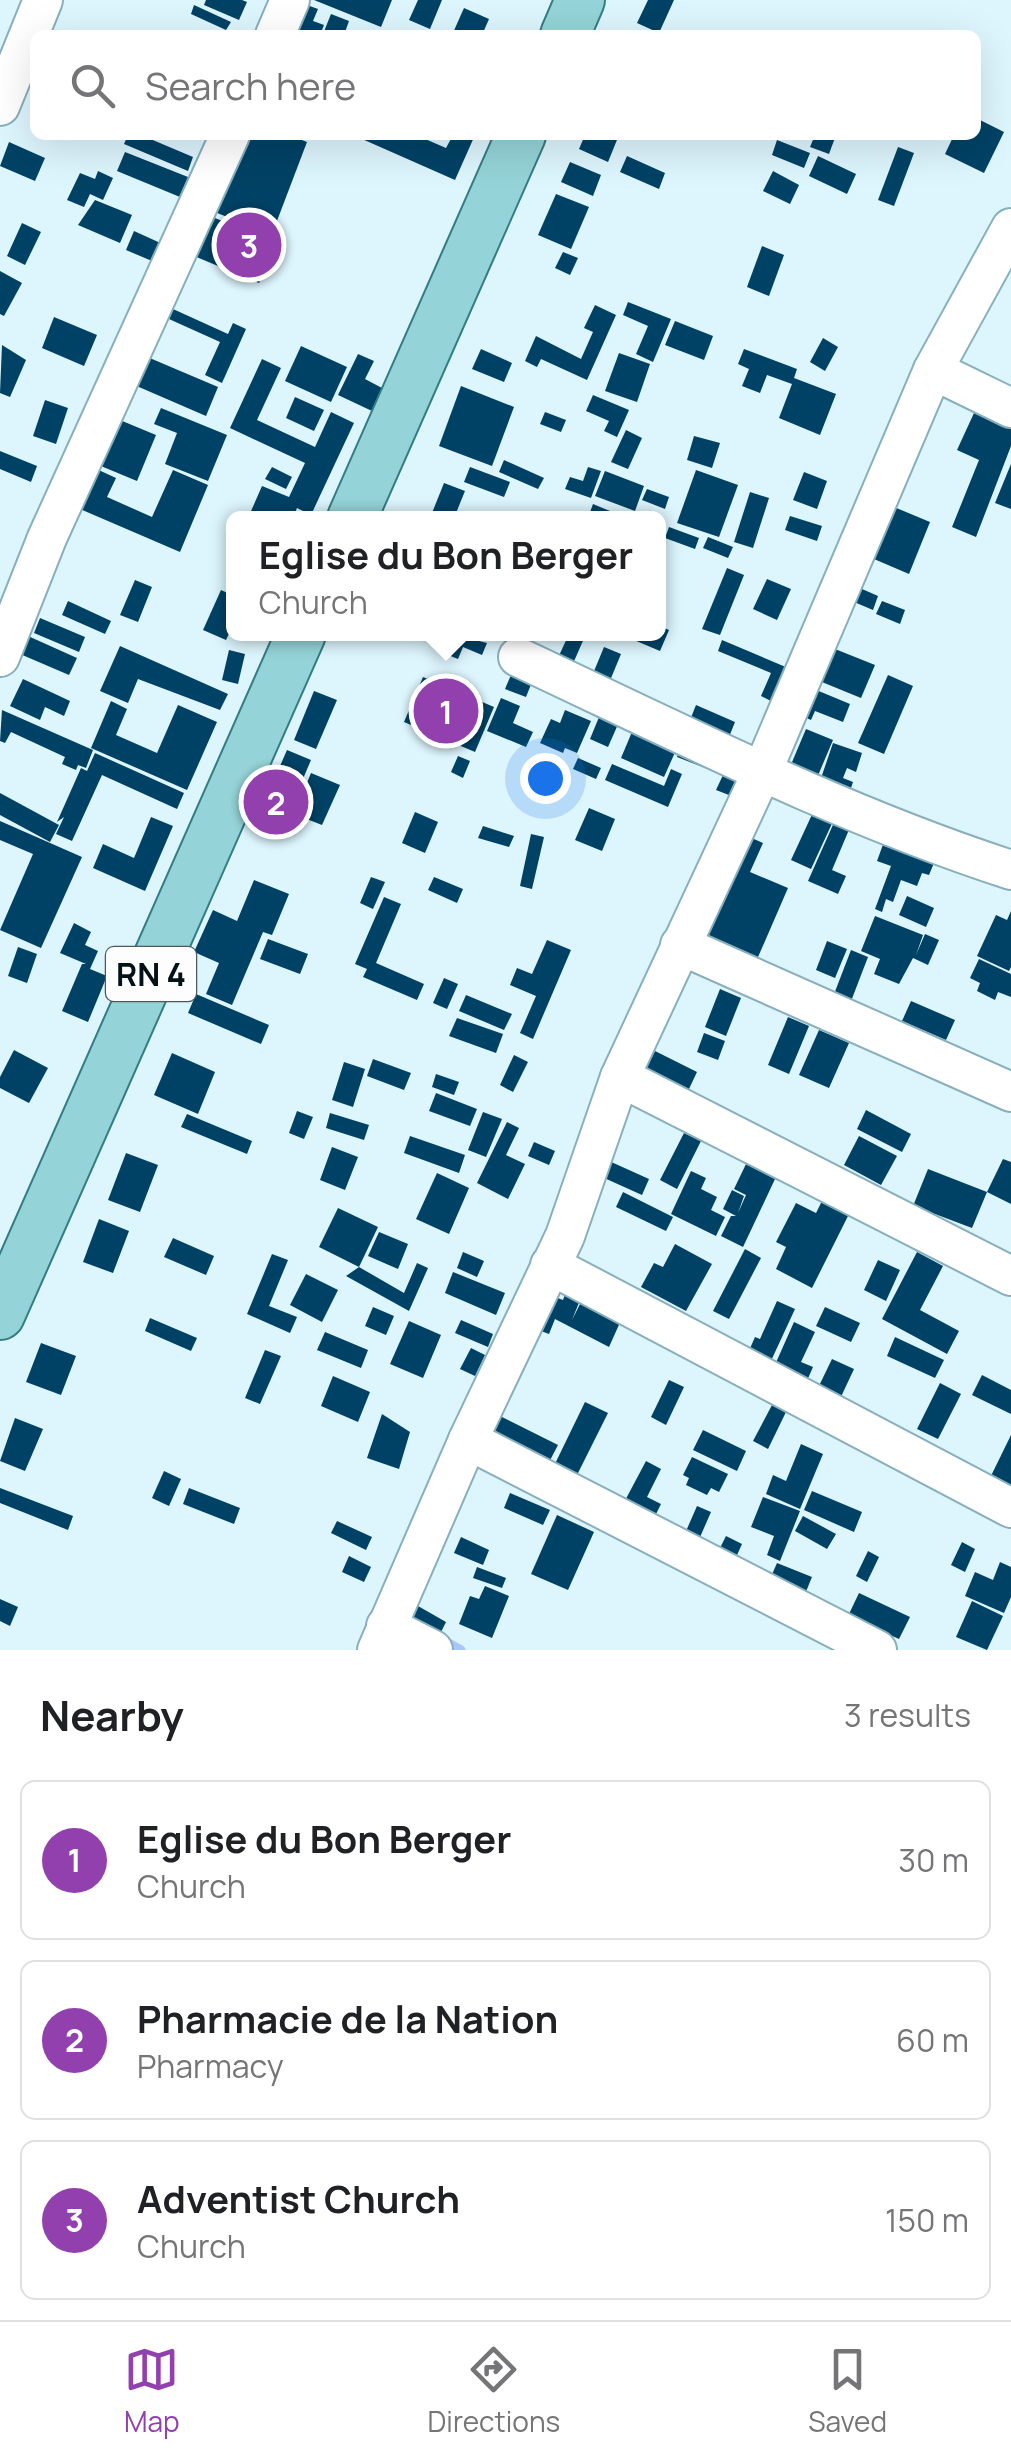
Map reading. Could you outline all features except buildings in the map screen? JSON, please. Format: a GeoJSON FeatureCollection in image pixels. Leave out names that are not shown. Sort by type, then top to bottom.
{"type":"FeatureCollection","features":[{"type":"Feature","properties":{"kind":"main road"},"geometry":{"type":"LineString","coordinates":[[567,30],[580,0]]}},
{"type":"Feature","properties":{"kind":"main road"},"geometry":{"type":"LineString","coordinates":[[355,511],[519,140]]}},
{"type":"Feature","properties":{"kind":"main road","name":"RN 4"},"geometry":{"type":"LineString","coordinates":[[0,1315],[299,641]]}},
{"type":"Feature","properties":{"kind":"street"},"geometry":{"type":"LineString","coordinates":[[31,30],[43,0]]}},
{"type":"Feature","properties":{"kind":"street"},"geometry":{"type":"LineString","coordinates":[[276,30],[290,0]]}},
{"type":"Feature","properties":{"kind":"street"},"geometry":{"type":"LineString","coordinates":[[0,106],[30,32]]}},
{"type":"Feature","properties":{"kind":"street"},"geometry":{"type":"LineString","coordinates":[[0,657],[48,538],[228,140]]}},
{"type":"Feature","properties":{"kind":"street"},"geometry":{"type":"LineString","coordinates":[[432,1650],[381,1638],[468,1440],[565,1236],[620,1078],[762,772],[933,370],[1011,228]]}},
{"type":"Feature","properties":{"kind":"street"},"geometry":{"type":"LineString","coordinates":[[933,370],[1011,408]]}},
{"type":"Feature","properties":{"kind":"street"},"geometry":{"type":"LineString","coordinates":[[518,657],[762,772],[945,849],[1011,870]]}},
{"type":"Feature","properties":{"kind":"street"},"geometry":{"type":"LineString","coordinates":[[680,945],[1011,1092]]}},
{"type":"Feature","properties":{"kind":"street"},"geometry":{"type":"LineString","coordinates":[[620,1078],[1011,1276]]}},
{"type":"Feature","properties":{"kind":"street"},"geometry":{"type":"LineString","coordinates":[[550,1265],[1011,1508]]}},
{"type":"Feature","properties":{"kind":"street"},"geometry":{"type":"LineString","coordinates":[[468,1440],[877,1650]]}},
{"type":"Feature","properties":{"kind":"waterway"},"geometry":{"type":"LineString","coordinates":[[443,1640],[461,1650]]}},
{"type":"Feature","properties":{"kind":"place","name":"Adventist Church"},"geometry":{"type":"Point","coordinates":[249,245]}},
{"type":"Feature","properties":{"kind":"place","name":"Eglise du Bon Berger"},"geometry":{"type":"Point","coordinates":[446,711]}},
{"type":"Feature","properties":{"kind":"place","name":"Pharmacie de la Nation"},"geometry":{"type":"Point","coordinates":[276,802]}}]}
